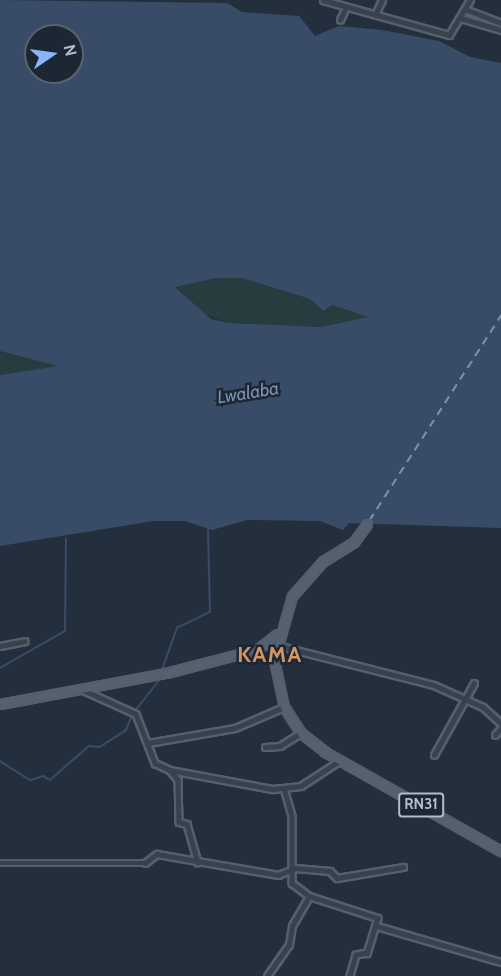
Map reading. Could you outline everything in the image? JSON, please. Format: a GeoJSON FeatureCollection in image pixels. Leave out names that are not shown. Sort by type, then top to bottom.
{"type":"FeatureCollection","features":[{"type":"Feature","properties":{"kind":"main road"},"geometry":{"type":"LineString","coordinates":[[258,649],[274,660],[279,632],[300,584],[334,552],[354,542],[367,524]]}},
{"type":"Feature","properties":{"kind":"main road"},"geometry":{"type":"LineString","coordinates":[[0,704],[163,673],[258,649],[279,632]]}},
{"type":"Feature","properties":{"kind":"main road","name":"RN31"},"geometry":{"type":"LineString","coordinates":[[274,660],[284,707],[301,733],[339,761],[501,851]]}},
{"type":"Feature","properties":{"kind":"street"},"geometry":{"type":"LineString","coordinates":[[323,0],[444,35],[453,34],[470,0]]}},
{"type":"Feature","properties":{"kind":"street"},"geometry":{"type":"LineString","coordinates":[[375,15],[382,0]]}},
{"type":"Feature","properties":{"kind":"street"},"geometry":{"type":"LineString","coordinates":[[340,20],[346,6]]}},
{"type":"Feature","properties":{"kind":"street"},"geometry":{"type":"LineString","coordinates":[[465,9],[501,23]]}},
{"type":"Feature","properties":{"kind":"street"},"geometry":{"type":"LineString","coordinates":[[462,18],[501,30]]}},
{"type":"Feature","properties":{"kind":"street"},"geometry":{"type":"LineString","coordinates":[[0,646],[25,641]]}},
{"type":"Feature","properties":{"kind":"street"},"geometry":{"type":"LineString","coordinates":[[276,645],[433,684],[467,699],[501,723]]}},
{"type":"Feature","properties":{"kind":"street"},"geometry":{"type":"LineString","coordinates":[[434,755],[474,683]]}},
{"type":"Feature","properties":{"kind":"street"},"geometry":{"type":"LineString","coordinates":[[78,688],[136,714],[155,762],[170,770],[254,788],[284,788],[301,786],[339,761]]}},
{"type":"Feature","properties":{"kind":"street"},"geometry":{"type":"LineString","coordinates":[[148,743],[241,727],[284,707]]}},
{"type":"Feature","properties":{"kind":"street"},"geometry":{"type":"LineString","coordinates":[[495,735],[501,728]]}},
{"type":"Feature","properties":{"kind":"street"},"geometry":{"type":"LineString","coordinates":[[265,747],[301,733]]}},
{"type":"Feature","properties":{"kind":"street"},"geometry":{"type":"LineString","coordinates":[[170,770],[178,780],[179,822],[187,824],[198,862]]}},
{"type":"Feature","properties":{"kind":"street"},"geometry":{"type":"LineString","coordinates":[[284,788],[292,816],[290,872],[295,887],[309,896],[377,917],[377,926]]}},
{"type":"Feature","properties":{"kind":"street"},"geometry":{"type":"LineString","coordinates":[[0,863],[145,863],[157,854],[278,875],[290,872],[330,871],[337,878],[403,867]]}},
{"type":"Feature","properties":{"kind":"street"},"geometry":{"type":"LineString","coordinates":[[267,976],[289,945],[292,926],[309,896]]}},
{"type":"Feature","properties":{"kind":"street"},"geometry":{"type":"LineString","coordinates":[[350,976],[356,955],[367,954],[372,926],[501,962]]}},
{"type":"Feature","properties":{"kind":"green space"},"geometry":{"type":"Polygon","coordinates":[[[216,278],[242,278],[310,299],[321,310],[332,305],[368,317],[321,327],[229,323],[204,314],[175,285],[216,278]]]}},
{"type":"Feature","properties":{"kind":"green space"},"geometry":{"type":"Polygon","coordinates":[[[0,351],[56,364],[58,366],[0,375],[0,351]]]}},
{"type":"Feature","properties":{"kind":"water","name":"Lwalaba"},"geometry":{"type":"Polygon","coordinates":[[[0,0],[227,3],[242,12],[299,16],[315,36],[339,26],[382,30],[439,41],[470,57],[501,63],[501,528],[349,523],[343,530],[320,521],[247,520],[212,530],[185,521],[153,521],[0,546],[0,375],[58,366],[0,351],[0,0]],[[216,278],[175,287],[211,319],[229,323],[321,327],[368,317],[332,305],[323,311],[310,299],[242,278],[216,278]]]}},
{"type":"Feature","properties":{"kind":"waterway"},"geometry":{"type":"LineString","coordinates":[[162,670],[177,628],[210,612],[208,529]]}},
{"type":"Feature","properties":{"kind":"waterway"},"geometry":{"type":"LineString","coordinates":[[0,668],[65,631],[66,539]]}},
{"type":"Feature","properties":{"kind":"waterway"},"geometry":{"type":"LineString","coordinates":[[135,711],[161,678]]}},
{"type":"Feature","properties":{"kind":"waterway"},"geometry":{"type":"LineString","coordinates":[[0,761],[31,780],[43,776],[50,780],[89,746],[100,747],[126,730],[132,715]]}},
{"type":"Feature","properties":{"kind":"ferry route"},"geometry":{"type":"LineString","coordinates":[[369,521],[501,315]]}},
{"type":"Feature","properties":{"kind":"district","name":"KAMA"},"geometry":{"type":"Point","coordinates":[270,655]}}]}
